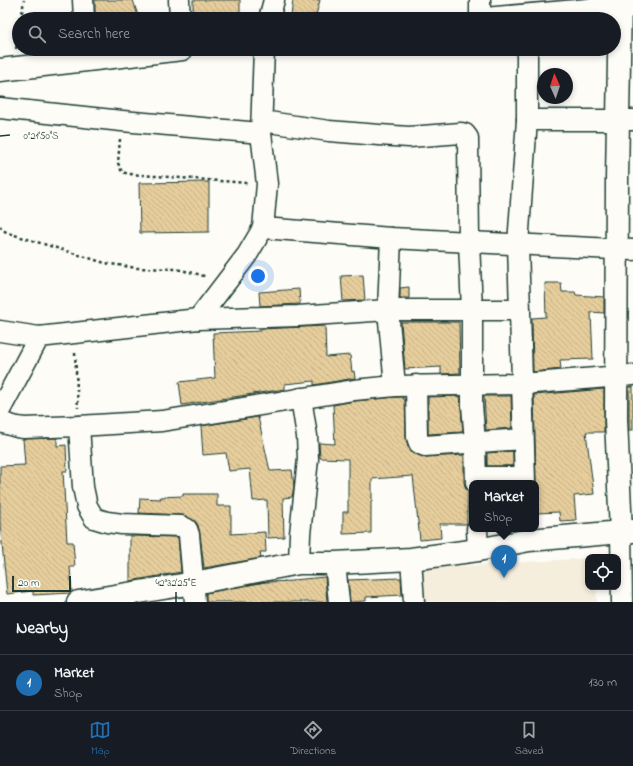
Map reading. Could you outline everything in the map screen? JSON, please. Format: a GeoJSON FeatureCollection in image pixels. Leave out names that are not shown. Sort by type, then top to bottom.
{"type":"FeatureCollection","features":[{"type":"Feature","properties":{"kind":"street"},"geometry":{"type":"LineString","coordinates":[[83,0],[84,12]]}},
{"type":"Feature","properties":{"kind":"street"},"geometry":{"type":"LineString","coordinates":[[179,0],[180,12]]}},
{"type":"Feature","properties":{"kind":"street"},"geometry":{"type":"LineString","coordinates":[[271,12],[274,0]]}},
{"type":"Feature","properties":{"kind":"street"},"geometry":{"type":"LineString","coordinates":[[480,0],[480,12]]}},
{"type":"Feature","properties":{"kind":"street"},"geometry":{"type":"LineString","coordinates":[[568,12],[625,5],[625,376],[616,419],[627,531],[622,602]]}},
{"type":"Feature","properties":{"kind":"street"},"geometry":{"type":"LineString","coordinates":[[0,70],[82,56]]}},
{"type":"Feature","properties":{"kind":"street"},"geometry":{"type":"LineString","coordinates":[[198,319],[247,255],[263,228],[267,184],[261,127],[264,56]]}},
{"type":"Feature","properties":{"kind":"street"},"geometry":{"type":"LineString","coordinates":[[0,108],[122,121],[261,127],[379,135],[409,136],[465,134],[468,138],[469,243],[472,310],[472,385],[476,480],[524,480],[518,244],[527,120],[527,56]]}},
{"type":"Feature","properties":{"kind":"street"},"geometry":{"type":"LineString","coordinates":[[527,120],[625,120]]}},
{"type":"Feature","properties":{"kind":"street"},"geometry":{"type":"LineString","coordinates":[[263,228],[469,243],[625,250]]}},
{"type":"Feature","properties":{"kind":"street"},"geometry":{"type":"LineString","coordinates":[[391,238],[388,310],[395,386]]}},
{"type":"Feature","properties":{"kind":"street"},"geometry":{"type":"LineString","coordinates":[[0,331],[39,337],[198,319],[298,316],[388,310],[520,310]]}},
{"type":"Feature","properties":{"kind":"street"},"geometry":{"type":"LineString","coordinates":[[0,410],[39,337]]}},
{"type":"Feature","properties":{"kind":"street"},"geometry":{"type":"LineString","coordinates":[[0,422],[24,428],[162,421],[354,390],[395,386],[522,384],[625,376]]}},
{"type":"Feature","properties":{"kind":"street"},"geometry":{"type":"LineString","coordinates":[[416,385],[417,437],[419,444],[425,446],[523,439]]}},
{"type":"Feature","properties":{"kind":"street"},"geometry":{"type":"LineString","coordinates":[[299,562],[300,534],[308,459],[307,436],[301,398]]}},
{"type":"Feature","properties":{"kind":"street"},"geometry":{"type":"LineString","coordinates":[[79,426],[83,487],[87,506],[94,518],[122,524],[181,526],[187,529],[189,535],[194,592]]}},
{"type":"Feature","properties":{"kind":"street"},"geometry":{"type":"LineString","coordinates":[[78,602],[194,592],[299,562],[335,563],[411,559],[478,539],[529,535],[627,531]]}},
{"type":"Feature","properties":{"kind":"street"},"geometry":{"type":"LineString","coordinates":[[411,559],[414,602]]}},
{"type":"Feature","properties":{"kind":"street"},"geometry":{"type":"LineString","coordinates":[[335,563],[339,602]]}},
{"type":"Feature","properties":{"kind":"path"},"geometry":{"type":"LineString","coordinates":[[22,12],[24,0]]}},
{"type":"Feature","properties":{"kind":"path"},"geometry":{"type":"LineString","coordinates":[[122,121],[118,163],[122,172],[129,174],[187,179],[267,184]]}},
{"type":"Feature","properties":{"kind":"path"},"geometry":{"type":"LineString","coordinates":[[0,226],[8,233],[105,263],[137,268],[176,269],[194,273],[225,284]]}},
{"type":"Feature","properties":{"kind":"path"},"geometry":{"type":"LineString","coordinates":[[73,332],[76,357],[79,426]]}},
{"type":"Feature","properties":{"kind":"shaded area"},"geometry":{"type":"Polygon","coordinates":[[[585,558],[585,590],[596,590],[597,602],[421,602],[419,569],[585,558]]]}},
{"type":"Feature","properties":{"kind":"building"},"geometry":{"type":"Polygon","coordinates":[[[95,0],[133,0],[137,12],[95,12],[95,0]]]}},
{"type":"Feature","properties":{"kind":"building"},"geometry":{"type":"Polygon","coordinates":[[[193,0],[240,0],[240,12],[193,12],[193,0]]]}},
{"type":"Feature","properties":{"kind":"building"},"geometry":{"type":"Polygon","coordinates":[[[293,0],[320,0],[317,12],[292,12],[293,0]]]}},
{"type":"Feature","properties":{"kind":"building"},"geometry":{"type":"Polygon","coordinates":[[[209,182],[209,232],[140,233],[139,183],[209,182]]]}},
{"type":"Feature","properties":{"kind":"building"},"geometry":{"type":"Polygon","coordinates":[[[363,275],[365,300],[343,301],[341,276],[363,275]]]}},
{"type":"Feature","properties":{"kind":"building"},"geometry":{"type":"Polygon","coordinates":[[[545,283],[561,283],[562,292],[575,292],[576,295],[604,297],[604,313],[591,312],[593,359],[560,360],[561,369],[533,372],[532,318],[546,317],[545,283]]]}},
{"type":"Feature","properties":{"kind":"building"},"geometry":{"type":"Polygon","coordinates":[[[409,287],[409,298],[400,298],[400,288],[409,287]]]}},
{"type":"Feature","properties":{"kind":"building"},"geometry":{"type":"Polygon","coordinates":[[[299,289],[300,304],[260,306],[259,292],[299,289]]]}},
{"type":"Feature","properties":{"kind":"building"},"geometry":{"type":"Polygon","coordinates":[[[401,322],[459,322],[460,373],[441,374],[441,367],[405,369],[401,322]]]}},
{"type":"Feature","properties":{"kind":"building"},"geometry":{"type":"Polygon","coordinates":[[[325,326],[326,357],[350,355],[352,372],[354,371],[355,378],[314,385],[314,381],[285,384],[285,389],[182,405],[179,382],[215,378],[213,333],[325,326]]]}},
{"type":"Feature","properties":{"kind":"building"},"geometry":{"type":"Polygon","coordinates":[[[629,387],[633,387],[633,430],[629,430],[629,387]]]}},
{"type":"Feature","properties":{"kind":"building"},"geometry":{"type":"Polygon","coordinates":[[[604,389],[604,432],[586,432],[594,494],[574,496],[576,520],[560,521],[559,512],[539,513],[539,480],[536,480],[534,395],[604,389]]]}},
{"type":"Feature","properties":{"kind":"building"},"geometry":{"type":"Polygon","coordinates":[[[460,396],[463,432],[428,434],[428,397],[460,396]]]}},
{"type":"Feature","properties":{"kind":"building"},"geometry":{"type":"Polygon","coordinates":[[[484,396],[511,396],[512,428],[486,430],[484,396]]]}},
{"type":"Feature","properties":{"kind":"building"},"geometry":{"type":"Polygon","coordinates":[[[403,397],[403,399],[405,399],[406,437],[408,447],[413,453],[426,457],[464,455],[464,483],[466,489],[468,490],[467,524],[440,524],[441,538],[420,540],[413,476],[372,479],[371,533],[343,534],[343,512],[348,512],[348,459],[320,458],[319,443],[335,444],[333,405],[403,397]]]}},
{"type":"Feature","properties":{"kind":"building"},"geometry":{"type":"Polygon","coordinates":[[[258,417],[270,471],[292,470],[294,486],[292,497],[283,498],[284,537],[268,538],[267,500],[253,501],[250,469],[229,471],[226,453],[203,455],[201,426],[258,417]]]}},
{"type":"Feature","properties":{"kind":"building"},"geometry":{"type":"Polygon","coordinates":[[[57,438],[57,446],[66,445],[67,471],[63,471],[67,542],[73,542],[75,567],[70,567],[72,592],[33,595],[33,591],[7,594],[0,524],[0,466],[25,465],[23,439],[57,438]]]}},
{"type":"Feature","properties":{"kind":"building"},"geometry":{"type":"Polygon","coordinates":[[[513,451],[513,466],[487,466],[487,453],[513,451]]]}},
{"type":"Feature","properties":{"kind":"building"},"geometry":{"type":"Polygon","coordinates":[[[183,494],[217,494],[217,506],[231,506],[231,534],[265,532],[266,552],[260,552],[261,558],[204,568],[200,534],[198,525],[195,521],[182,515],[139,513],[140,498],[161,499],[160,497],[183,496],[183,494]]]}},
{"type":"Feature","properties":{"kind":"building"},"geometry":{"type":"Polygon","coordinates":[[[130,536],[178,537],[181,572],[130,581],[130,536]]]}},
{"type":"Feature","properties":{"kind":"building"},"geometry":{"type":"Polygon","coordinates":[[[325,577],[327,602],[206,602],[206,593],[265,582],[293,581],[325,577]]]}},
{"type":"Feature","properties":{"kind":"building"},"geometry":{"type":"Polygon","coordinates":[[[401,578],[402,595],[366,597],[366,601],[350,602],[348,580],[401,578]]]}},
{"type":"Feature","properties":{"kind":"place","name":"Market"},"geometry":{"type":"Point","coordinates":[504,578]}}]}
